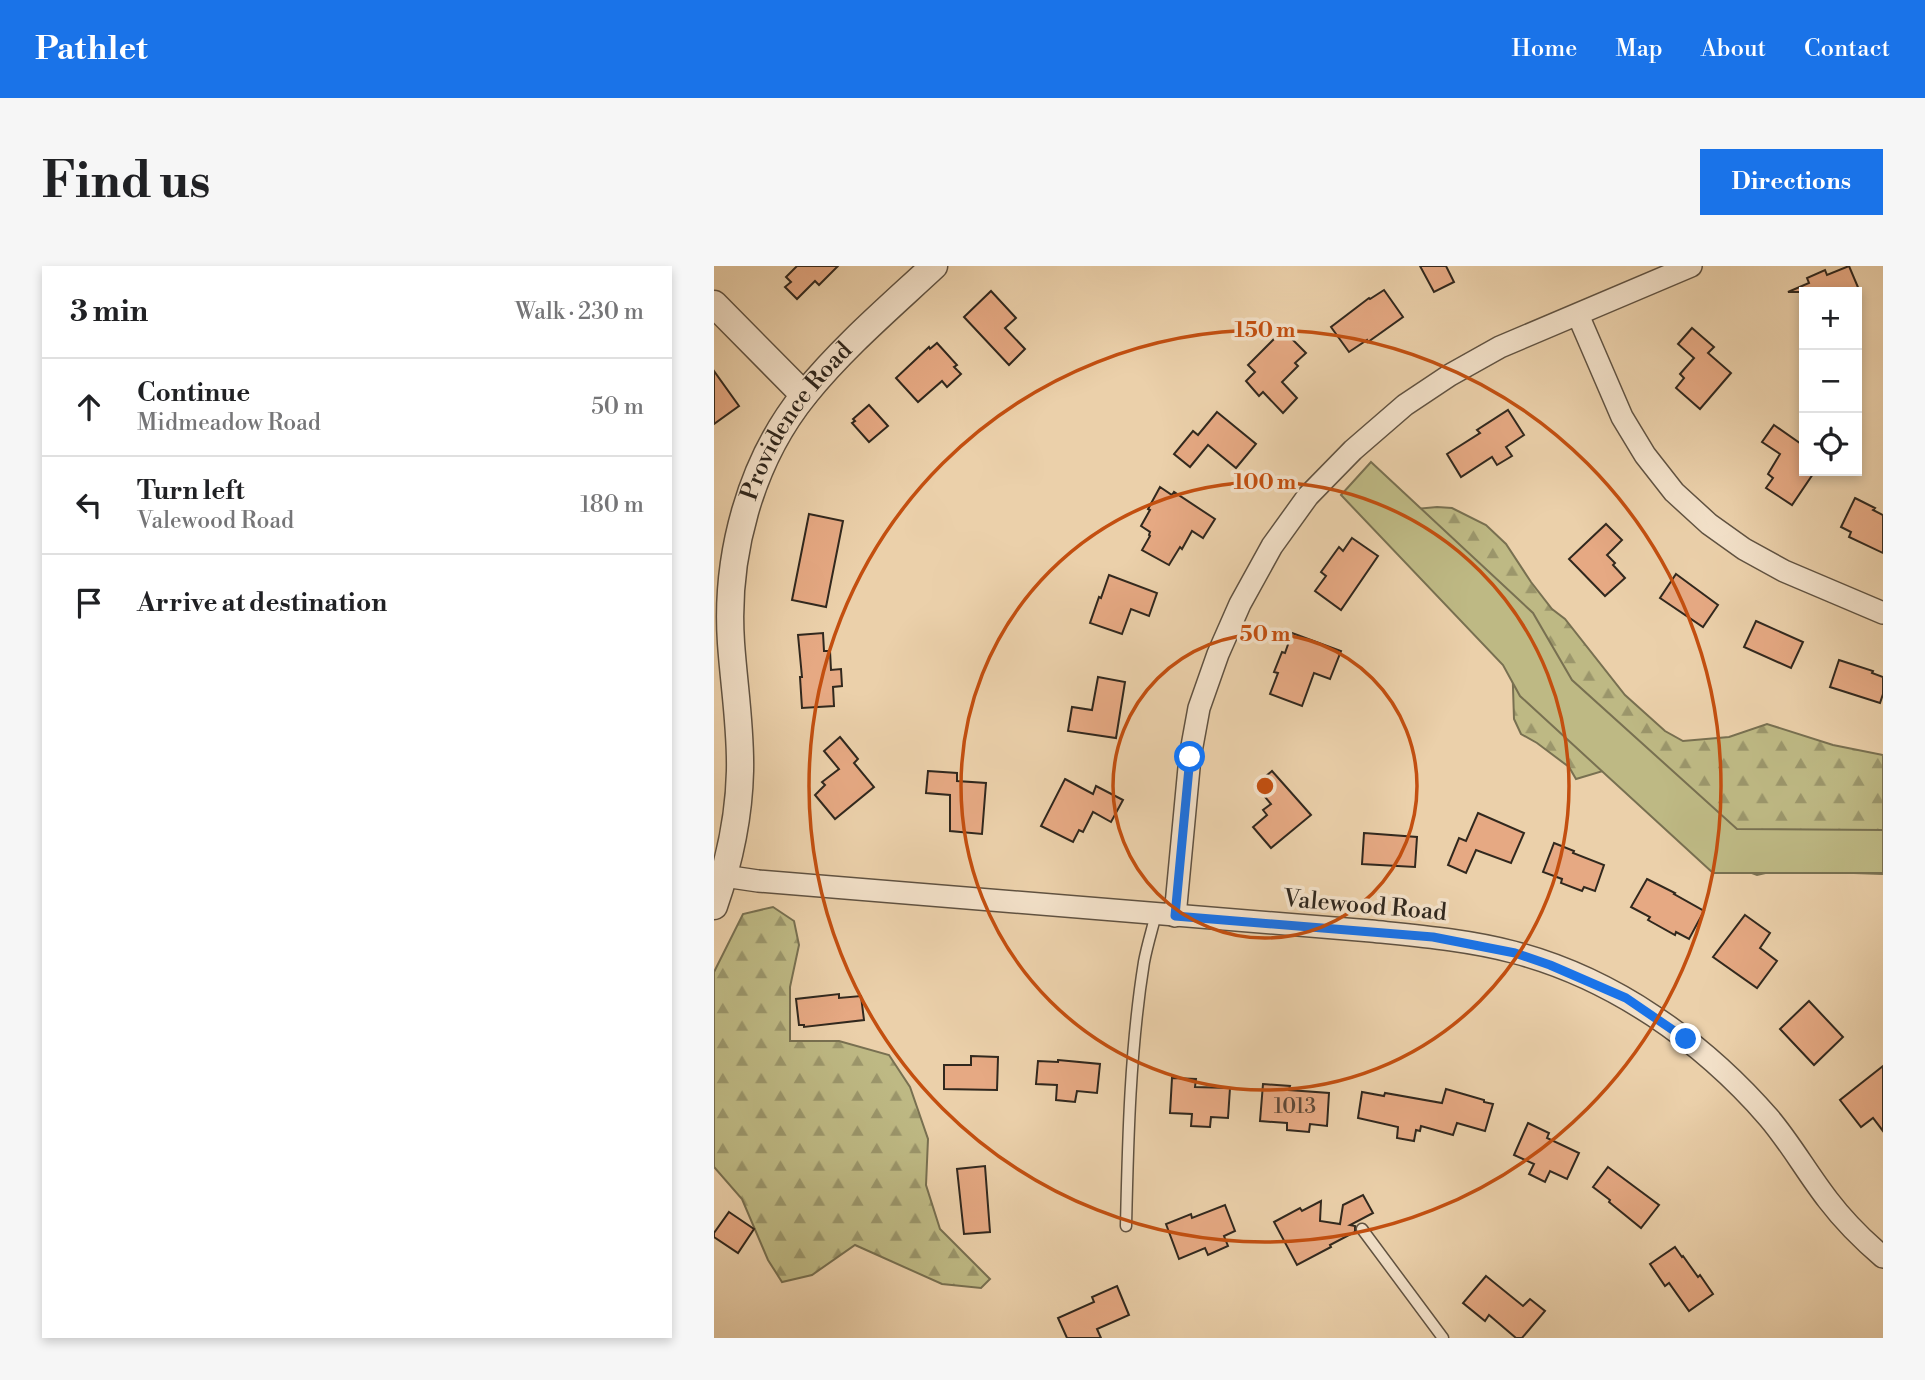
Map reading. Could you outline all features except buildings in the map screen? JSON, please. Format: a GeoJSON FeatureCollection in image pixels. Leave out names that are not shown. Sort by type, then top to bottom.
{"type":"FeatureCollection","features":[{"type":"Feature","properties":{"kind":"street","name":"Providence Road"},"geometry":{"type":"LineString","coordinates":[[714,906],[724,876],[739,794],[739,739],[731,641],[731,594],[739,535],[757,475],[804,395],[858,338],[934,266]]}},
{"type":"Feature","properties":{"kind":"street"},"geometry":{"type":"LineString","coordinates":[[1166,915],[1199,708],[1218,654],[1240,604],[1272,547],[1308,496],[1353,450],[1405,405],[1450,375],[1500,347],[1691,266]]}},
{"type":"Feature","properties":{"kind":"street"},"geometry":{"type":"LineString","coordinates":[[714,304],[804,395]]}},
{"type":"Feature","properties":{"kind":"street"},"geometry":{"type":"LineString","coordinates":[[1578,315],[1622,417],[1645,455],[1674,492],[1709,524],[1744,549],[1784,571],[1883,613]]}},
{"type":"Feature","properties":{"kind":"street","name":"Valewood Road"},"geometry":{"type":"LineString","coordinates":[[724,876],[1433,937],[1515,953],[1614,993],[1686,1039],[1743,1091],[1788,1142],[1828,1199],[1857,1234],[1883,1258]]}},
{"type":"Feature","properties":{"kind":"lane"},"geometry":{"type":"LineString","coordinates":[[1126,1226],[1130,1099],[1144,960],[1166,915]]}},
{"type":"Feature","properties":{"kind":"lane"},"geometry":{"type":"LineString","coordinates":[[1362,1229],[1443,1338]]}},
{"type":"Feature","properties":{"kind":"green space"},"geometry":{"type":"Polygon","coordinates":[[[1371,462],[1533,613],[1572,680],[1737,829],[1883,830],[1883,873],[1713,873],[1520,696],[1503,665],[1341,495],[1371,462]]]}},
{"type":"Feature","properties":{"kind":"green space"},"geometry":{"type":"Polygon","coordinates":[[[1452,508],[1486,525],[1506,544],[1552,609],[1565,619],[1625,695],[1665,731],[1683,741],[1729,737],[1767,724],[1833,745],[1883,755],[1883,874],[1854,873],[1827,866],[1783,869],[1757,875],[1744,870],[1606,770],[1576,779],[1569,767],[1521,734],[1514,719],[1512,656],[1415,509],[1452,508]]]}},
{"type":"Feature","properties":{"kind":"green space"},"geometry":{"type":"Polygon","coordinates":[[[773,907],[794,921],[799,945],[790,987],[790,1041],[839,1041],[889,1055],[910,1087],[928,1139],[926,1185],[940,1229],[990,1279],[981,1288],[942,1284],[855,1245],[812,1275],[782,1282],[768,1260],[742,1199],[714,1167],[714,972],[743,914],[773,907]]]}},
{"type":"Feature","properties":{"kind":"route"},"geometry":{"type":"LineString","coordinates":[[1190,757],[1175,916],[1433,937],[1515,953],[1590,981],[1626,998],[1686,1039]]}}]}
